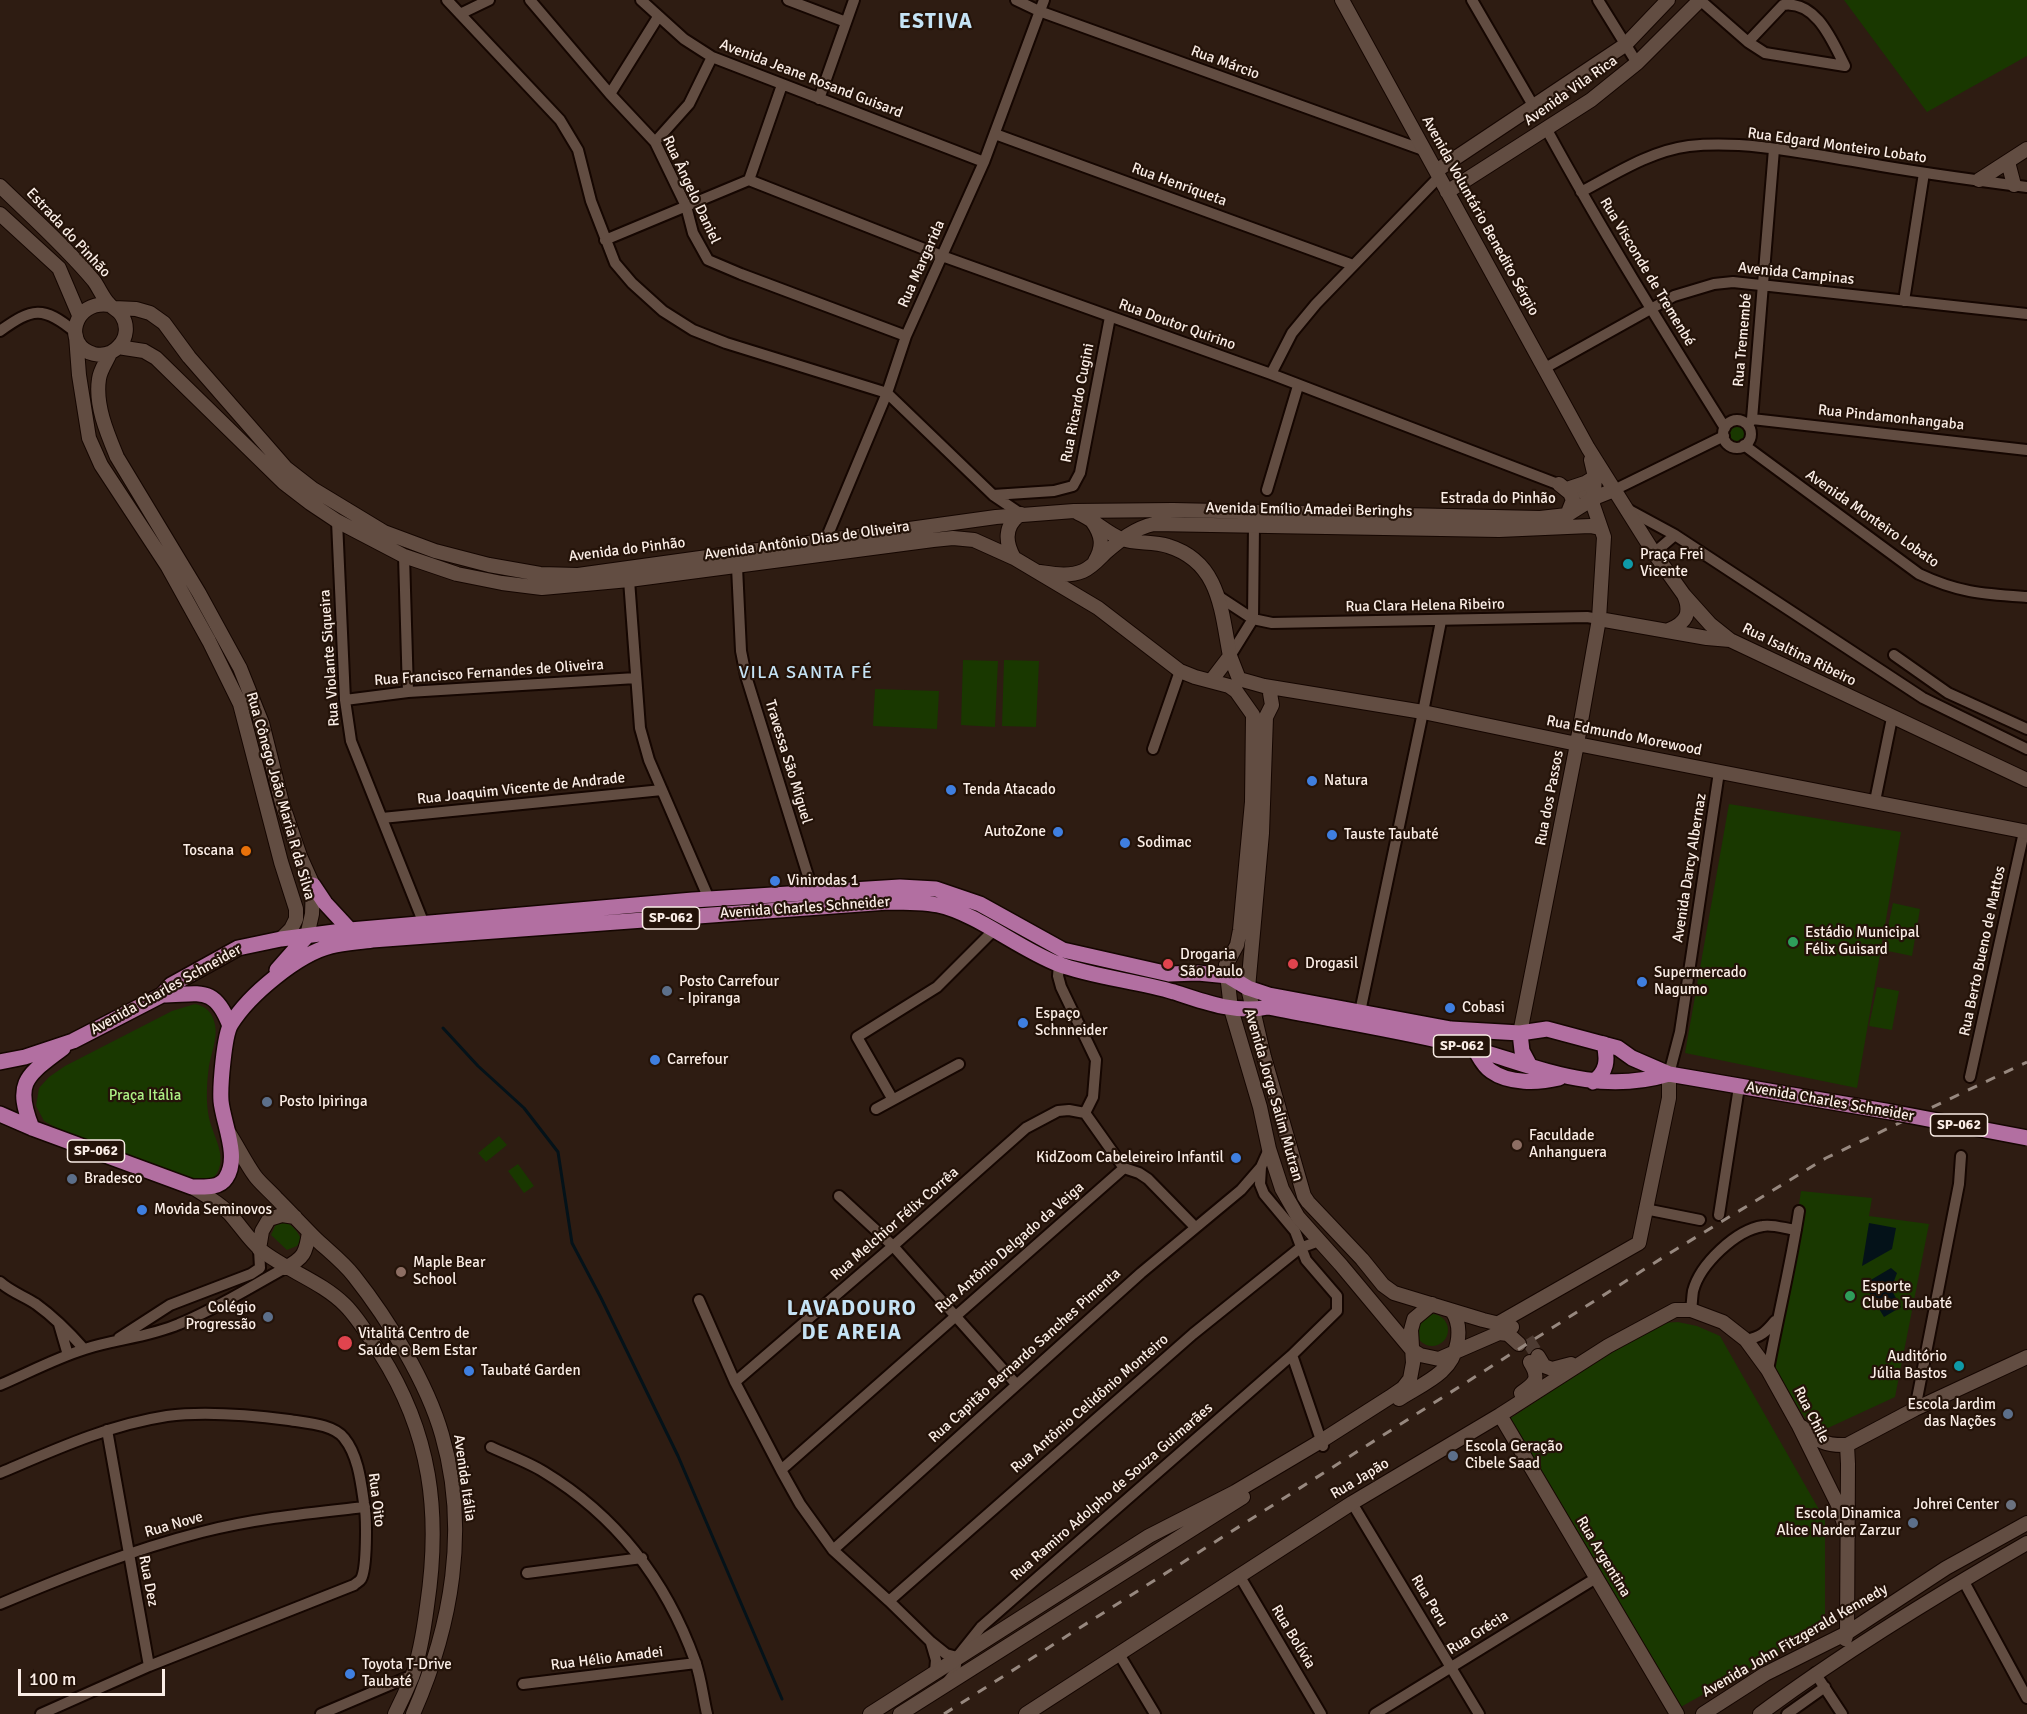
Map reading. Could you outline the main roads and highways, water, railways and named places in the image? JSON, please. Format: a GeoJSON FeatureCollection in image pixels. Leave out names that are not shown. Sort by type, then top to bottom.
{"type":"FeatureCollection","features":[{"type":"Feature","properties":{"kind":"main road"},"geometry":{"type":"LineString","coordinates":[[313,885],[325,903],[350,930]]}},
{"type":"Feature","properties":{"kind":"main road","name":"Avenida Charles Schneider"},"geometry":{"type":"LineString","coordinates":[[0,1062],[25,1057],[73,1041],[162,995],[171,985],[238,948],[281,939],[350,930],[709,899],[900,887],[936,889],[980,904],[1063,950],[1151,970],[1169,974],[1227,971],[1248,988],[1269,995],[1451,1029],[1520,1032],[1547,1029],[1618,1048],[1632,1058],[1669,1074],[1916,1116],[2027,1138]]}},
{"type":"Feature","properties":{"kind":"main road","name":"Avenida Charles Schneider"},"geometry":{"type":"LineString","coordinates":[[230,1026],[260,990],[306,956],[331,946],[372,940],[888,902],[917,902],[941,905],[1059,964],[1231,1009],[1252,1011],[1268,1007],[1474,1048],[1564,1077],[1593,1082],[1630,1083],[1647,1081],[1669,1074]]}},
{"type":"Feature","properties":{"kind":"main road"},"geometry":{"type":"LineString","coordinates":[[260,990],[307,936]]}},
{"type":"Feature","properties":{"kind":"main road"},"geometry":{"type":"LineString","coordinates":[[1196,999],[1194,986],[1198,973]]}},
{"type":"Feature","properties":{"kind":"main road","name":"SP-062"},"geometry":{"type":"LineString","coordinates":[[0,1114],[192,1187],[207,1188],[218,1185],[226,1178],[231,1162],[229,1133],[221,1102],[222,1073],[230,1026],[223,1009],[216,1000],[210,997],[199,993],[162,995]]}},
{"type":"Feature","properties":{"kind":"main road"},"geometry":{"type":"LineString","coordinates":[[1520,1032],[1522,1051],[1530,1066]]}},
{"type":"Feature","properties":{"kind":"main road","name":"SP-062"},"geometry":{"type":"LineString","coordinates":[[32,1128],[23,1094],[26,1081],[33,1071],[73,1041]]}},
{"type":"Feature","properties":{"kind":"main road"},"geometry":{"type":"LineString","coordinates":[[1593,1082],[1605,1070],[1607,1061],[1604,1044]]}},
{"type":"Feature","properties":{"kind":"main road","name":"SP-062"},"geometry":{"type":"LineString","coordinates":[[1474,1048],[1489,1070],[1500,1076],[1530,1081],[1564,1077]]}},
{"type":"Feature","properties":{"kind":"waterway"},"geometry":{"type":"LineString","coordinates":[[443,1028],[478,1066],[524,1108],[558,1152],[572,1243],[678,1456],[782,1699]]}},
{"type":"Feature","properties":{"kind":"tunnel"},"geometry":{"type":"LineString","coordinates":[[1527,1339],[1538,1356]]}},
{"type":"Feature","properties":{"kind":"railway"},"geometry":{"type":"LineString","coordinates":[[944,1714],[1670,1253],[1826,1158],[2027,1062]]}},
{"type":"Feature","properties":{"kind":"place","name":"Praça Frei Vicente"},"geometry":{"type":"Point","coordinates":[1628,564]}},
{"type":"Feature","properties":{"kind":"place","name":"Natura"},"geometry":{"type":"Point","coordinates":[1312,781]}},
{"type":"Feature","properties":{"kind":"place","name":"Tenda Atacado"},"geometry":{"type":"Point","coordinates":[951,790]}},
{"type":"Feature","properties":{"kind":"place","name":"AutoZone"},"geometry":{"type":"Point","coordinates":[1058,832]}},
{"type":"Feature","properties":{"kind":"place","name":"Tauste Taubaté"},"geometry":{"type":"Point","coordinates":[1332,835]}},
{"type":"Feature","properties":{"kind":"place","name":"Sodimac"},"geometry":{"type":"Point","coordinates":[1125,843]}},
{"type":"Feature","properties":{"kind":"place","name":"Toscana"},"geometry":{"type":"Point","coordinates":[246,851]}},
{"type":"Feature","properties":{"kind":"place","name":"Vinirodas 1"},"geometry":{"type":"Point","coordinates":[775,881]}},
{"type":"Feature","properties":{"kind":"place","name":"Estádio Municipal Félix Guisard"},"geometry":{"type":"Point","coordinates":[1793,942]}},
{"type":"Feature","properties":{"kind":"place","name":"Drogaria São Paulo"},"geometry":{"type":"Point","coordinates":[1168,964]}},
{"type":"Feature","properties":{"kind":"place","name":"Drogasil"},"geometry":{"type":"Point","coordinates":[1293,964]}},
{"type":"Feature","properties":{"kind":"place","name":"Supermercado Nagumo"},"geometry":{"type":"Point","coordinates":[1642,982]}},
{"type":"Feature","properties":{"kind":"place","name":"Posto Carrefour - Ipiranga"},"geometry":{"type":"Point","coordinates":[667,991]}},
{"type":"Feature","properties":{"kind":"place","name":"Cobasi"},"geometry":{"type":"Point","coordinates":[1450,1008]}},
{"type":"Feature","properties":{"kind":"place","name":"Espaço Schnneider"},"geometry":{"type":"Point","coordinates":[1023,1023]}},
{"type":"Feature","properties":{"kind":"place","name":"Carrefour"},"geometry":{"type":"Point","coordinates":[655,1060]}},
{"type":"Feature","properties":{"kind":"place","name":"Posto Ipiringa"},"geometry":{"type":"Point","coordinates":[267,1102]}},
{"type":"Feature","properties":{"kind":"place","name":"Faculdade Anhanguera"},"geometry":{"type":"Point","coordinates":[1517,1145]}},
{"type":"Feature","properties":{"kind":"place","name":"KidZoom Cabeleireiro Infantil"},"geometry":{"type":"Point","coordinates":[1236,1158]}},
{"type":"Feature","properties":{"kind":"place","name":"Bradesco"},"geometry":{"type":"Point","coordinates":[72,1179]}},
{"type":"Feature","properties":{"kind":"place","name":"Movida Seminovos"},"geometry":{"type":"Point","coordinates":[142,1210]}},
{"type":"Feature","properties":{"kind":"place","name":"Maple Bear School"},"geometry":{"type":"Point","coordinates":[401,1272]}},
{"type":"Feature","properties":{"kind":"place","name":"Esporte Clube Taubaté"},"geometry":{"type":"Point","coordinates":[1850,1296]}},
{"type":"Feature","properties":{"kind":"place","name":"Colégio Progressão"},"geometry":{"type":"Point","coordinates":[268,1317]}},
{"type":"Feature","properties":{"kind":"place","name":"Vitalitá Centro de Saúde e Bem Estar"},"geometry":{"type":"Point","coordinates":[345,1343]}},
{"type":"Feature","properties":{"kind":"place","name":"Auditório Júlia Bastos"},"geometry":{"type":"Point","coordinates":[1959,1366]}},
{"type":"Feature","properties":{"kind":"place","name":"Taubaté Garden"},"geometry":{"type":"Point","coordinates":[469,1371]}},
{"type":"Feature","properties":{"kind":"place","name":"Escola Jardim das Nações"},"geometry":{"type":"Point","coordinates":[2008,1414]}},
{"type":"Feature","properties":{"kind":"place","name":"Escola Geração Cibele Saad"},"geometry":{"type":"Point","coordinates":[1453,1456]}},
{"type":"Feature","properties":{"kind":"place","name":"Johrei Center"},"geometry":{"type":"Point","coordinates":[2011,1505]}},
{"type":"Feature","properties":{"kind":"place","name":"Escola Dinamica Alice Narder Zarzur"},"geometry":{"type":"Point","coordinates":[1913,1523]}},
{"type":"Feature","properties":{"kind":"place","name":"Toyota T-Drive Taubaté"},"geometry":{"type":"Point","coordinates":[350,1674]}},
{"type":"Feature","properties":{"kind":"district","name":"ESTIVA"},"geometry":{"type":"Point","coordinates":[936,22]}},
{"type":"Feature","properties":{"kind":"district","name":"VILA SANTA FÉ"},"geometry":{"type":"Point","coordinates":[806,673]}},
{"type":"Feature","properties":{"kind":"district","name":"LAVADOURO DE AREIA"},"geometry":{"type":"Point","coordinates":[852,1321]}},
{"type":"Feature","properties":{"kind":"park label","name":"Praça Itália"},"geometry":{"type":"Point","coordinates":[145,1096]}}]}
